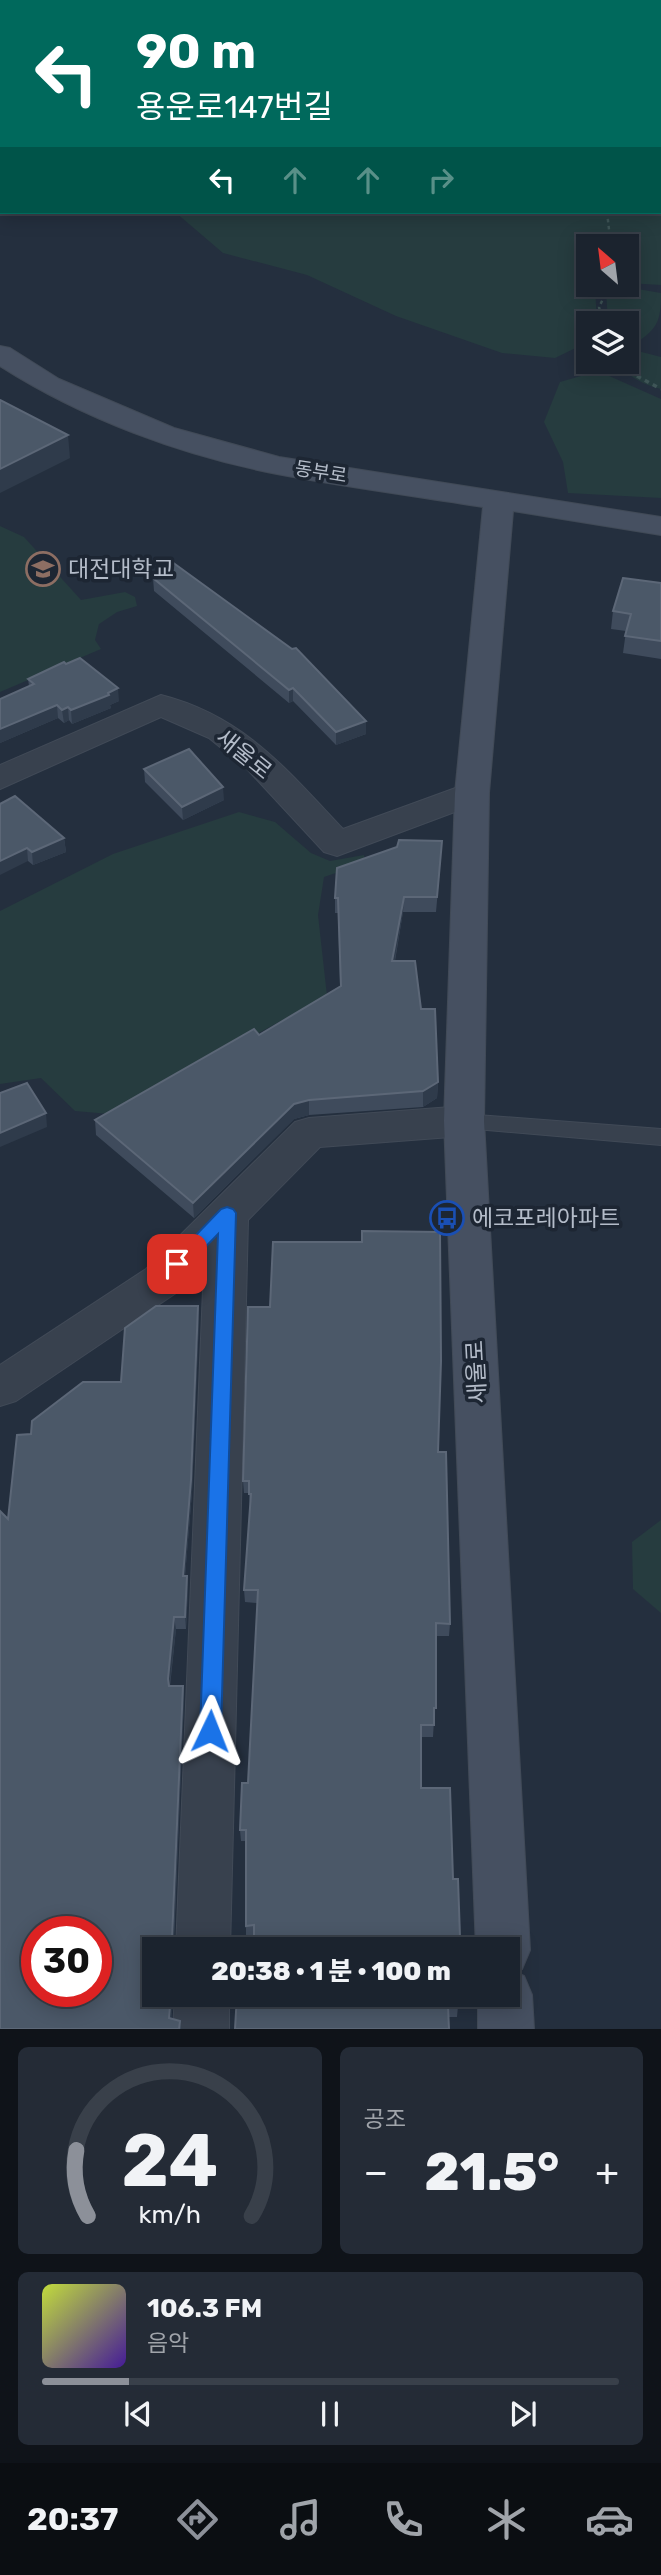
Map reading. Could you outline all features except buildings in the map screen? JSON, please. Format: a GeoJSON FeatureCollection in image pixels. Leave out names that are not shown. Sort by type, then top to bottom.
{"type":"FeatureCollection","features":[{"type":"Feature","properties":{"kind":"street","name":"동부로"},"geometry":{"type":"LineString","coordinates":[[0,354],[49,385],[164,434],[277,465],[661,526]]}},
{"type":"Feature","properties":{"kind":"street","name":"새울로"},"geometry":{"type":"LineString","coordinates":[[499,500],[472,793],[464,1121],[502,1937]]}},
{"type":"Feature","properties":{"kind":"street","name":"새울로"},"geometry":{"type":"LineString","coordinates":[[0,778],[161,705],[221,731],[259,761],[337,844],[472,793]]}},
{"type":"Feature","properties":{"kind":"street"},"geometry":{"type":"LineString","coordinates":[[0,1388],[161,1282],[309,1133],[464,1121]]}},
{"type":"Feature","properties":{"kind":"street"},"geometry":{"type":"LineString","coordinates":[[203,1937],[227,1213]]}},
{"type":"Feature","properties":{"kind":"street"},"geometry":{"type":"LineString","coordinates":[[201,2029],[202,2007]]}},
{"type":"Feature","properties":{"kind":"street"},"geometry":{"type":"LineString","coordinates":[[505,2007],[506,2029]]}},
{"type":"Feature","properties":{"kind":"lane"},"geometry":{"type":"LineString","coordinates":[[464,1121],[661,1137]]}},
{"type":"Feature","properties":{"kind":"path"},"geometry":{"type":"LineString","coordinates":[[607,214],[610,234]]}},
{"type":"Feature","properties":{"kind":"path"},"geometry":{"type":"LineString","coordinates":[[634,374],[661,389]]}},
{"type":"Feature","properties":{"kind":"green space"},"geometry":{"type":"Polygon","coordinates":[[[177,214],[661,214],[661,285],[639,284],[639,234],[576,234],[576,298],[596,298],[596,311],[576,311],[576,348],[555,358],[502,353],[396,316],[307,275],[223,253],[177,214]]]}},
{"type":"Feature","properties":{"kind":"green space"},"geometry":{"type":"Polygon","coordinates":[[[639,289],[661,293],[657,323],[639,341],[639,311],[607,311],[607,298],[639,298],[639,289]]]}},
{"type":"Feature","properties":{"kind":"green space"},"geometry":{"type":"Polygon","coordinates":[[[639,351],[661,357],[661,389],[629,374],[639,374],[639,351]]]}},
{"type":"Feature","properties":{"kind":"green space"},"geometry":{"type":"Polygon","coordinates":[[[588,374],[605,374],[661,399],[661,498],[568,493],[563,462],[544,422],[560,382],[588,374]]]}},
{"type":"Feature","properties":{"kind":"green space"},"geometry":{"type":"Polygon","coordinates":[[[0,526],[24,537],[81,600],[125,592],[135,597],[137,606],[117,612],[99,624],[95,640],[101,649],[0,692],[0,526]]]}},
{"type":"Feature","properties":{"kind":"green space"},"geometry":{"type":"Polygon","coordinates":[[[239,812],[275,822],[311,853],[330,861],[364,855],[365,863],[324,877],[318,915],[327,996],[109,1114],[75,1111],[41,1078],[0,1084],[0,911],[113,854],[239,812]]]}},
{"type":"Feature","properties":{"kind":"green space"},"geometry":{"type":"Polygon","coordinates":[[[661,1520],[661,1613],[633,1589],[632,1542],[661,1520]]]}},
{"type":"Feature","properties":{"kind":"place","name":"대전대학교"},"geometry":{"type":"Point","coordinates":[43,569]}},
{"type":"Feature","properties":{"kind":"place","name":"에코포레아파트"},"geometry":{"type":"Point","coordinates":[447,1218]}},
{"type":"Feature","properties":{"kind":"route"},"geometry":{"type":"LineString","coordinates":[[177,1264],[227,1213],[210,1731]]}}]}
